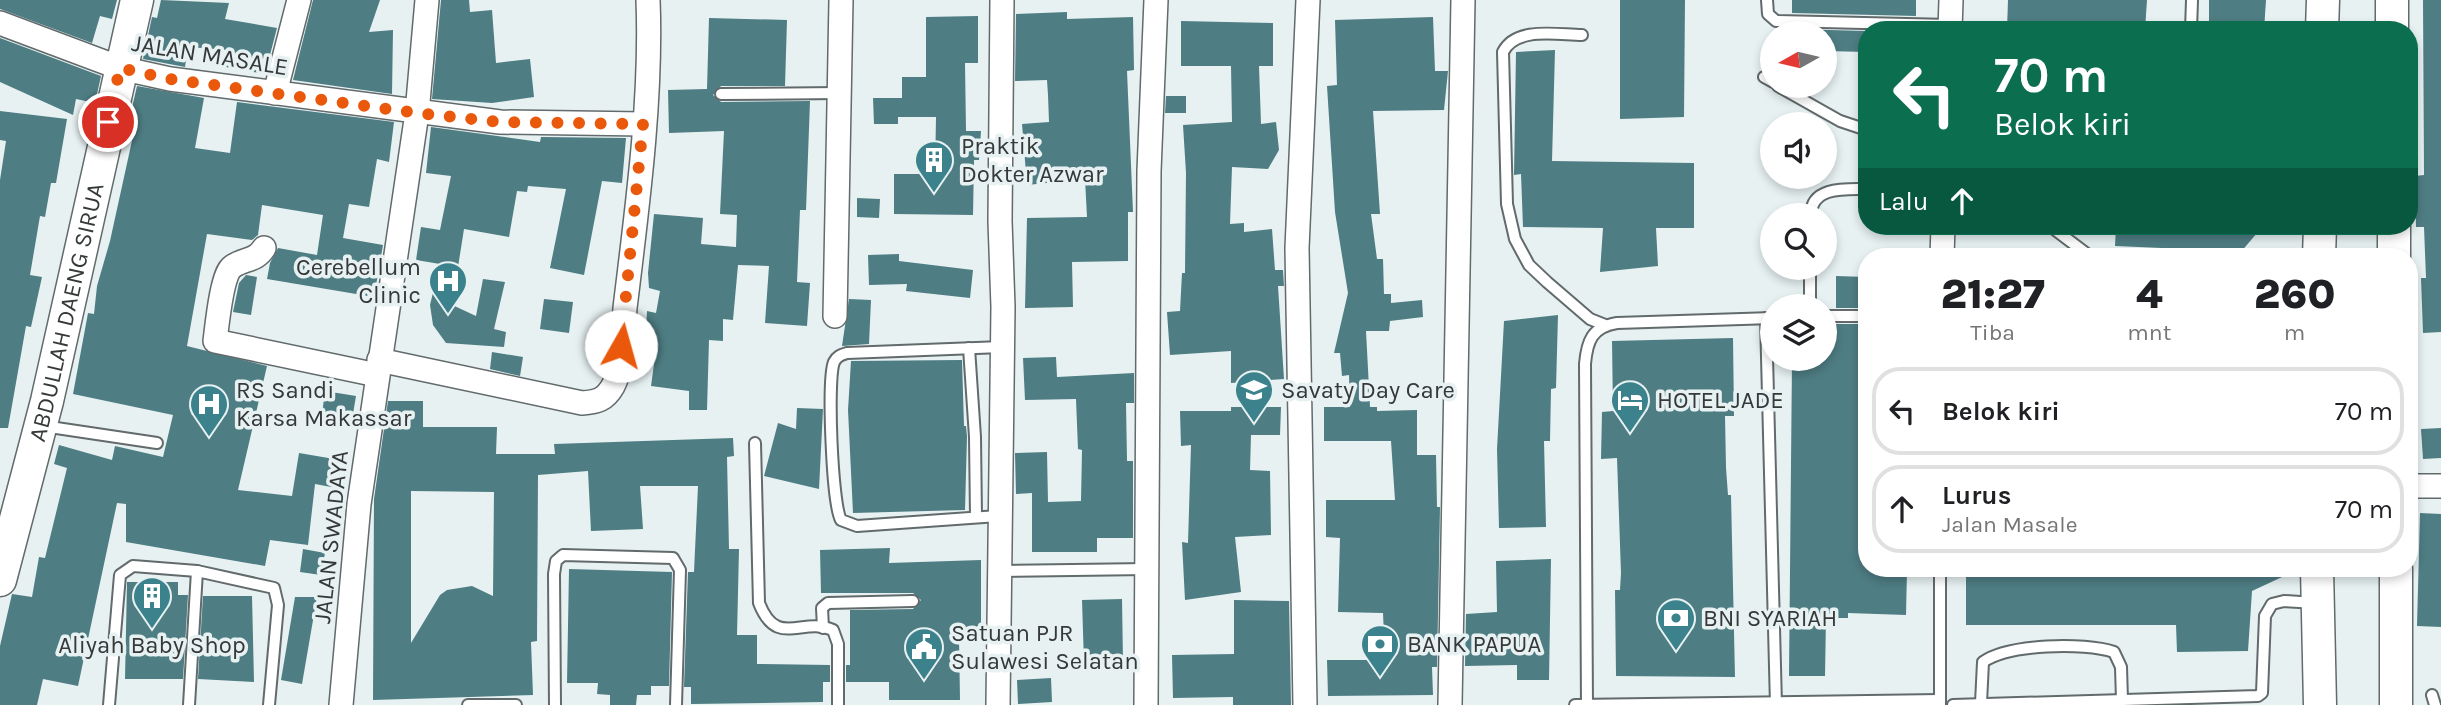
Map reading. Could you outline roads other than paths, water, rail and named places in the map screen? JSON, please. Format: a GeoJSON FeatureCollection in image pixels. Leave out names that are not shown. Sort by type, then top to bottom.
{"type":"FeatureCollection","features":[{"type":"Feature","properties":{"kind":"main road","name":"ABDULLAH DAENG SIRUA"},"geometry":{"type":"LineString","coordinates":[[0,580],[40,426],[137,0]]}},
{"type":"Feature","properties":{"kind":"main road"},"geometry":{"type":"LineString","coordinates":[[2322,21],[2323,0]]}},
{"type":"Feature","properties":{"kind":"main road"},"geometry":{"type":"LineString","coordinates":[[2392,0],[2392,21]]}},
{"type":"Feature","properties":{"kind":"main road"},"geometry":{"type":"LineString","coordinates":[[2317,577],[2320,705]]}},
{"type":"Feature","properties":{"kind":"main road"},"geometry":{"type":"LineString","coordinates":[[2396,577],[2396,705]]}},
{"type":"Feature","properties":{"kind":"street"},"geometry":{"type":"LineString","coordinates":[[275,93],[299,0]]}},
{"type":"Feature","properties":{"kind":"street","name":"JALAN SWADAYA"},"geometry":{"type":"LineString","coordinates":[[341,705],[359,504],[417,113],[427,0]]}},
{"type":"Feature","properties":{"kind":"street"},"geometry":{"type":"LineString","coordinates":[[264,248],[251,262],[235,265],[227,273],[215,341],[582,403],[597,402],[606,396],[618,371],[648,64],[648,0]]}},
{"type":"Feature","properties":{"kind":"street"},"geometry":{"type":"LineString","coordinates":[[835,316],[841,0]]}},
{"type":"Feature","properties":{"kind":"street"},"geometry":{"type":"LineString","coordinates":[[998,705],[998,571],[987,516],[1002,347],[999,134],[1002,0]]}},
{"type":"Feature","properties":{"kind":"street"},"geometry":{"type":"LineString","coordinates":[[1146,705],[1149,171],[1156,0]]}},
{"type":"Feature","properties":{"kind":"street"},"geometry":{"type":"LineString","coordinates":[[1305,705],[1297,248],[1308,0]]}},
{"type":"Feature","properties":{"kind":"street"},"geometry":{"type":"LineString","coordinates":[[1450,705],[1463,0]]}},
{"type":"Feature","properties":{"kind":"street"},"geometry":{"type":"LineString","coordinates":[[1950,21],[1951,0]]}},
{"type":"Feature","properties":{"kind":"street","name":"JALAN MASALE"},"geometry":{"type":"LineString","coordinates":[[0,23],[120,68],[170,79],[500,122],[643,124]]}},
{"type":"Feature","properties":{"kind":"street"},"geometry":{"type":"LineString","coordinates":[[2418,486],[2441,486]]}},
{"type":"Feature","properties":{"kind":"lane"},"geometry":{"type":"LineString","coordinates":[[1767,0],[1768,14],[1776,21],[1858,24]]}},
{"type":"Feature","properties":{"kind":"lane"},"geometry":{"type":"LineString","coordinates":[[2191,21],[2192,0]]}},
{"type":"Feature","properties":{"kind":"lane"},"geometry":{"type":"LineString","coordinates":[[1582,35],[1525,35],[1507,43],[1503,51],[1507,204],[1515,239],[1529,265],[1577,309],[1605,325]]}},
{"type":"Feature","properties":{"kind":"lane"},"geometry":{"type":"LineString","coordinates":[[721,94],[841,93]]}},
{"type":"Feature","properties":{"kind":"lane"},"geometry":{"type":"LineString","coordinates":[[1799,98],[1840,121],[1858,127]]}},
{"type":"Feature","properties":{"kind":"lane"},"geometry":{"type":"LineString","coordinates":[[1814,203],[1821,194],[1841,189],[1858,190]]}},
{"type":"Feature","properties":{"kind":"lane"},"geometry":{"type":"LineString","coordinates":[[2062,235],[2079,248]]}},
{"type":"Feature","properties":{"kind":"lane"},"geometry":{"type":"LineString","coordinates":[[1837,316],[1858,316]]}},
{"type":"Feature","properties":{"kind":"lane"},"geometry":{"type":"LineString","coordinates":[[1587,705],[1585,364],[1589,339],[1596,329],[1605,325],[1760,318]]}},
{"type":"Feature","properties":{"kind":"lane"},"geometry":{"type":"LineString","coordinates":[[969,348],[987,516],[857,526],[841,520],[829,423],[833,366],[839,356],[847,353],[969,348],[1002,347]]}},
{"type":"Feature","properties":{"kind":"lane"},"geometry":{"type":"LineString","coordinates":[[1770,371],[1776,704]]}},
{"type":"Feature","properties":{"kind":"lane"},"geometry":{"type":"LineString","coordinates":[[40,426],[158,443]]}},
{"type":"Feature","properties":{"kind":"lane"},"geometry":{"type":"LineString","coordinates":[[755,443],[759,603],[769,622],[780,629],[830,628],[838,638],[838,705]]}},
{"type":"Feature","properties":{"kind":"lane"},"geometry":{"type":"LineString","coordinates":[[555,705],[554,574],[556,561],[563,555],[673,558],[676,561],[680,570],[677,705]]}},
{"type":"Feature","properties":{"kind":"lane"},"geometry":{"type":"LineString","coordinates":[[109,705],[121,572],[133,566],[197,571],[274,587],[278,605],[269,705]]}},
{"type":"Feature","properties":{"kind":"lane"},"geometry":{"type":"LineString","coordinates":[[998,571],[1148,569]]}},
{"type":"Feature","properties":{"kind":"lane"},"geometry":{"type":"LineString","coordinates":[[189,705],[197,571]]}},
{"type":"Feature","properties":{"kind":"lane"},"geometry":{"type":"LineString","coordinates":[[1575,705],[1940,703],[1940,577]]}},
{"type":"Feature","properties":{"kind":"lane"},"geometry":{"type":"LineString","coordinates":[[823,628],[822,608],[828,603],[913,601]]}},
{"type":"Feature","properties":{"kind":"lane"},"geometry":{"type":"LineString","coordinates":[[1953,705],[2258,696],[2262,694],[2265,616],[2272,604],[2284,601],[2317,603]]}},
{"type":"Feature","properties":{"kind":"lane"},"geometry":{"type":"LineString","coordinates":[[1981,703],[1983,662],[1994,654],[2015,649],[2099,647],[2114,652],[2121,667],[2122,700]]}},
{"type":"Feature","properties":{"kind":"lane"},"geometry":{"type":"LineString","coordinates":[[468,705],[516,705]]}},
{"type":"Feature","properties":{"kind":"place","name":"Praktik Dokter Azwar"},"geometry":{"type":"Point","coordinates":[934,194]}},
{"type":"Feature","properties":{"kind":"place","name":"Cerebellum Clinic"},"geometry":{"type":"Point","coordinates":[448,315]}},
{"type":"Feature","properties":{"kind":"place","name":"Savaty Day Care"},"geometry":{"type":"Point","coordinates":[1254,424]}},
{"type":"Feature","properties":{"kind":"place","name":"HOTEL JADE"},"geometry":{"type":"Point","coordinates":[1630,434]}},
{"type":"Feature","properties":{"kind":"place","name":"RS Sandi Karsa Makassar"},"geometry":{"type":"Point","coordinates":[209,438]}},
{"type":"Feature","properties":{"kind":"place","name":"Aliyah Baby Shop"},"geometry":{"type":"Point","coordinates":[152,630]}},
{"type":"Feature","properties":{"kind":"place","name":"BNI SYARIAH"},"geometry":{"type":"Point","coordinates":[1676,652]}},
{"type":"Feature","properties":{"kind":"place","name":"BANK PAPUA"},"geometry":{"type":"Point","coordinates":[1380,678]}},
{"type":"Feature","properties":{"kind":"place","name":"Satuan PJR Sulawesi Selatan"},"geometry":{"type":"Point","coordinates":[924,681]}}]}
